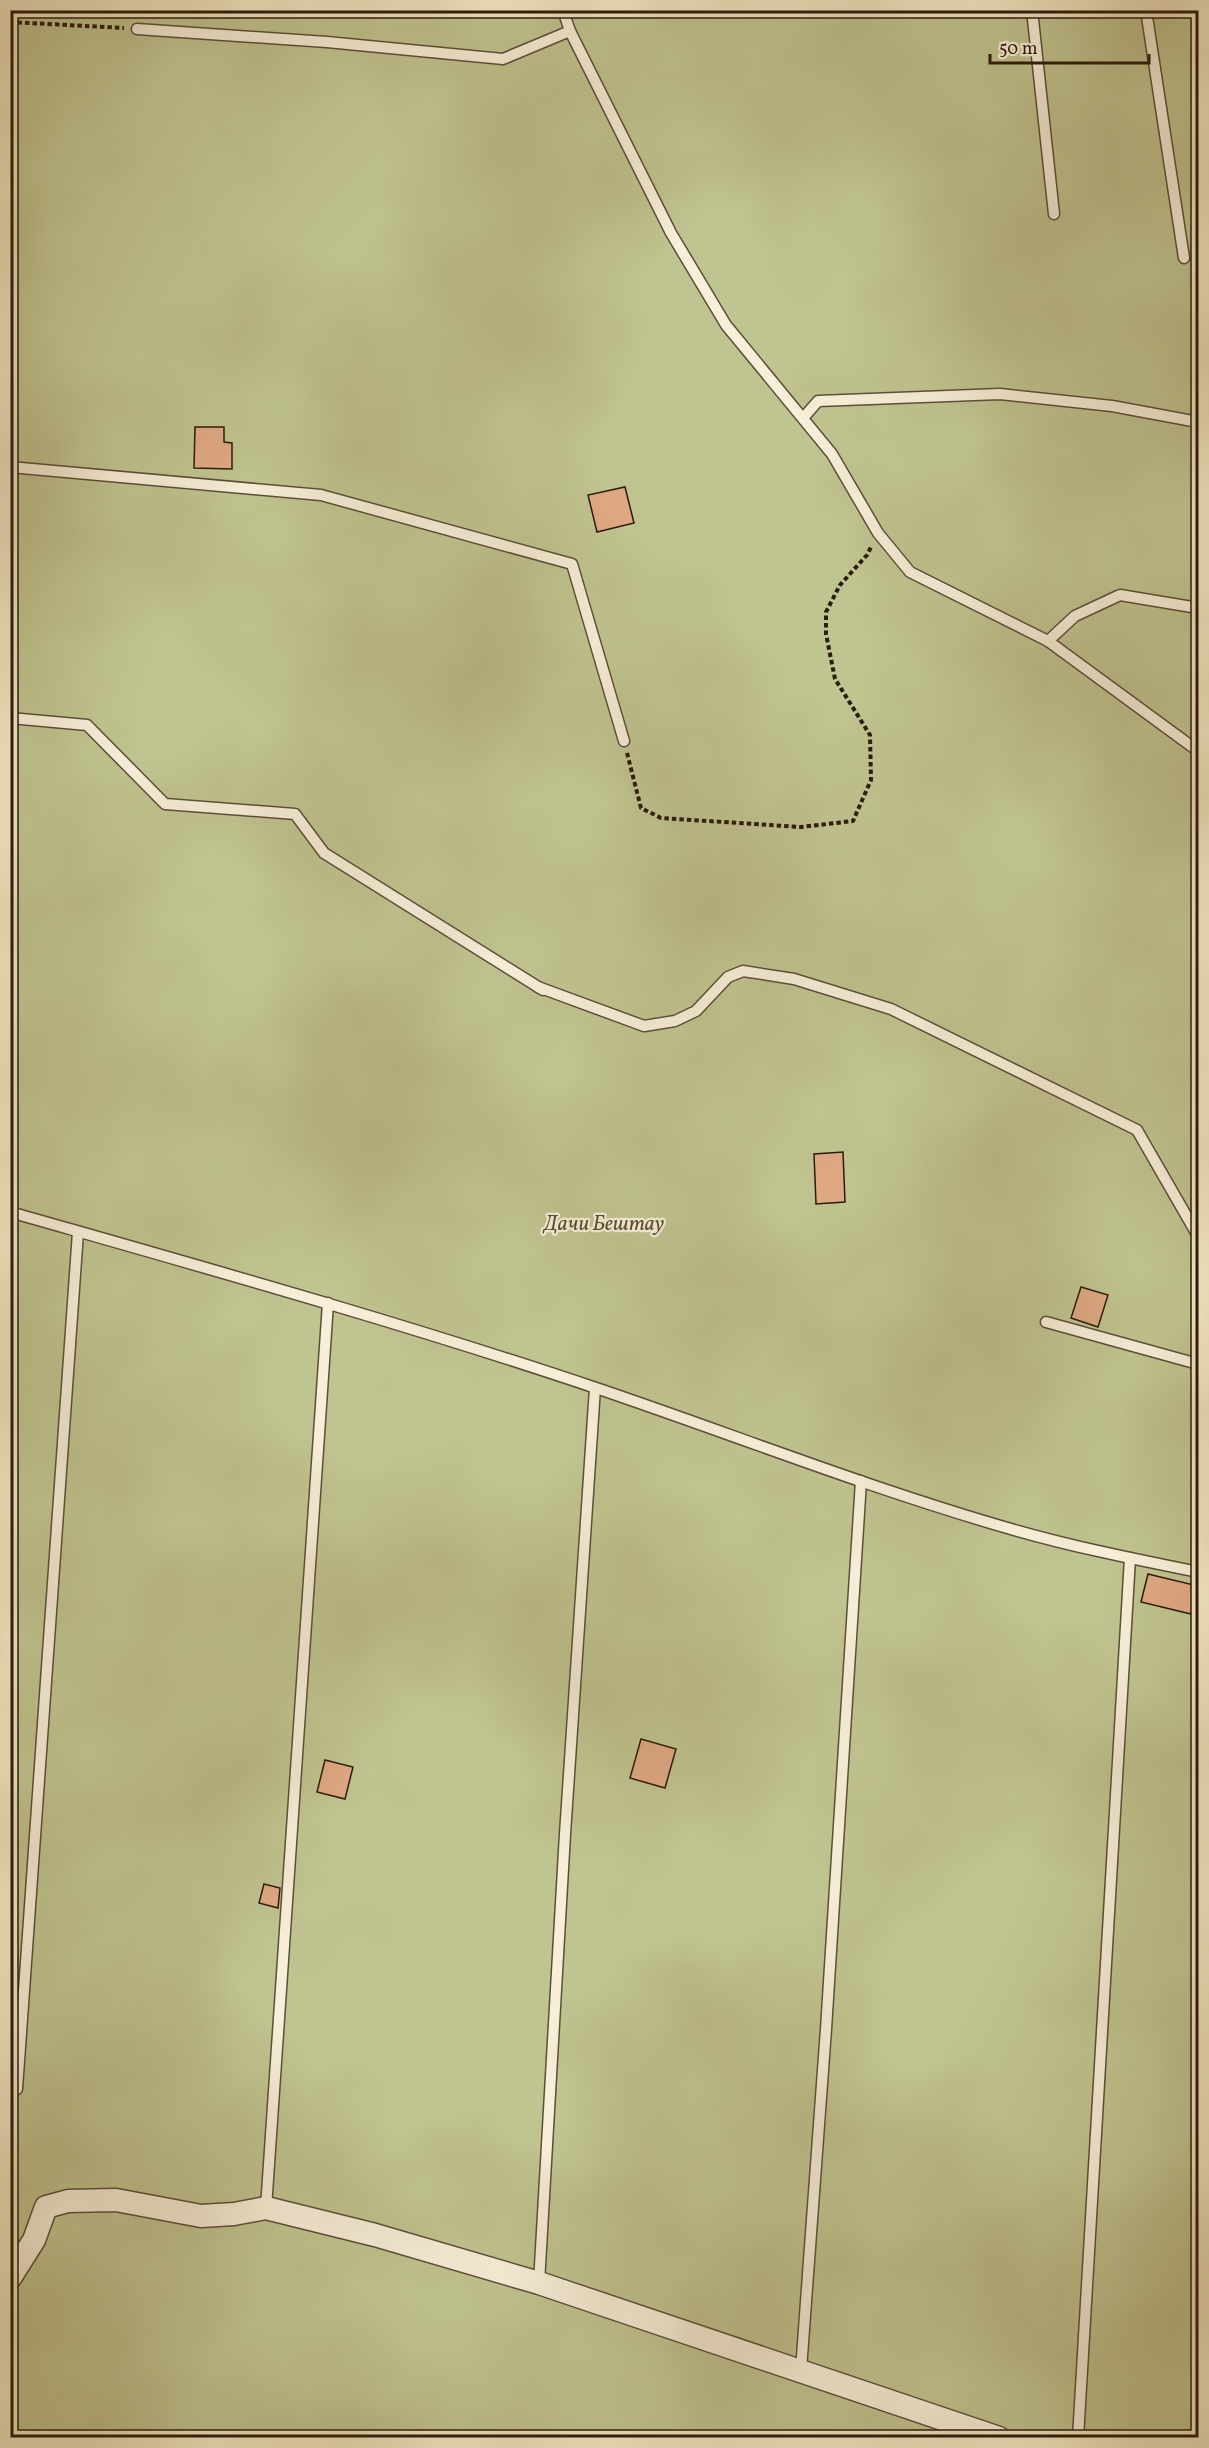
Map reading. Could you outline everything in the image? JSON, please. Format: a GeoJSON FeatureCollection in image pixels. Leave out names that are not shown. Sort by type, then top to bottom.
{"type":"FeatureCollection","features":[{"type":"Feature","properties":{"kind":"street"},"geometry":{"type":"LineString","coordinates":[[10,2278],[34,2240],[46,2207],[68,2201],[116,2200],[201,2216],[234,2214],[266,2208],[375,2235],[539,2283],[999,2438]]}},
{"type":"Feature","properties":{"kind":"lane"},"geometry":{"type":"LineString","coordinates":[[562,10],[570,31],[671,233],[720,315],[832,454],[878,533],[910,572],[1048,641],[1198,751]]}},
{"type":"Feature","properties":{"kind":"lane"},"geometry":{"type":"LineString","coordinates":[[1032,10],[1054,214]]}},
{"type":"Feature","properties":{"kind":"lane"},"geometry":{"type":"LineString","coordinates":[[1146,10],[1184,258]]}},
{"type":"Feature","properties":{"kind":"lane"},"geometry":{"type":"LineString","coordinates":[[137,29],[338,43],[503,59],[570,31]]}},
{"type":"Feature","properties":{"kind":"lane"},"geometry":{"type":"LineString","coordinates":[[804,417],[818,401],[1000,394],[1112,406],[1198,422]]}},
{"type":"Feature","properties":{"kind":"lane"},"geometry":{"type":"LineString","coordinates":[[10,467],[321,495],[572,564],[624,741]]}},
{"type":"Feature","properties":{"kind":"lane"},"geometry":{"type":"LineString","coordinates":[[1048,641],[1075,616],[1120,595],[1198,608]]}},
{"type":"Feature","properties":{"kind":"lane"},"geometry":{"type":"LineString","coordinates":[[10,718],[87,724],[165,804],[295,814],[324,853],[541,989],[644,1026],[675,1021],[696,1011],[728,978],[743,971],[794,979],[891,1009],[1137,1130],[1198,1236]]}},
{"type":"Feature","properties":{"kind":"lane"},"geometry":{"type":"LineString","coordinates":[[10,1212],[328,1303],[595,1388],[861,1481],[1005,1528],[1198,1572]]}},
{"type":"Feature","properties":{"kind":"lane"},"geometry":{"type":"LineString","coordinates":[[17,2089],[78,1232]]}},
{"type":"Feature","properties":{"kind":"lane"},"geometry":{"type":"LineString","coordinates":[[266,2208],[328,1303]]}},
{"type":"Feature","properties":{"kind":"lane"},"geometry":{"type":"LineString","coordinates":[[1046,1322],[1198,1364]]}},
{"type":"Feature","properties":{"kind":"lane"},"geometry":{"type":"LineString","coordinates":[[539,2283],[595,1388]]}},
{"type":"Feature","properties":{"kind":"lane"},"geometry":{"type":"LineString","coordinates":[[801,2370],[826,2030],[861,1481]]}},
{"type":"Feature","properties":{"kind":"lane"},"geometry":{"type":"LineString","coordinates":[[1078,2438],[1130,1558]]}},
{"type":"Feature","properties":{"kind":"path"},"geometry":{"type":"LineString","coordinates":[[10,22],[137,29]]}},
{"type":"Feature","properties":{"kind":"path"},"geometry":{"type":"LineString","coordinates":[[624,741],[641,808],[662,818],[801,827],[853,821],[871,780],[870,735],[835,679],[826,634],[826,612],[840,585],[867,555],[878,533]]}},
{"type":"Feature","properties":{"kind":"green space","name":"Дачи Бештау"},"geometry":{"type":"Polygon","coordinates":[[[11,11],[1198,11],[1198,2437],[11,2437],[11,11]]]}},
{"type":"Feature","properties":{"kind":"building"},"geometry":{"type":"Polygon","coordinates":[[[195,427],[224,427],[224,442],[232,443],[232,469],[194,468],[195,427]]]}},
{"type":"Feature","properties":{"kind":"building"},"geometry":{"type":"Polygon","coordinates":[[[625,487],[634,523],[597,532],[588,495],[625,487]]]}},
{"type":"Feature","properties":{"kind":"building"},"geometry":{"type":"Polygon","coordinates":[[[843,1152],[845,1202],[816,1204],[814,1154],[843,1152]]]}},
{"type":"Feature","properties":{"kind":"building"},"geometry":{"type":"Polygon","coordinates":[[[1081,1287],[1108,1295],[1098,1327],[1071,1318],[1081,1287]]]}},
{"type":"Feature","properties":{"kind":"building"},"geometry":{"type":"Polygon","coordinates":[[[1148,1574],[1198,1586],[1191,1614],[1141,1602],[1148,1574]]]}},
{"type":"Feature","properties":{"kind":"building"},"geometry":{"type":"Polygon","coordinates":[[[641,1739],[676,1749],[665,1788],[630,1778],[641,1739]]]}},
{"type":"Feature","properties":{"kind":"building"},"geometry":{"type":"Polygon","coordinates":[[[325,1760],[353,1767],[345,1799],[317,1792],[325,1760]]]}},
{"type":"Feature","properties":{"kind":"building"},"geometry":{"type":"Polygon","coordinates":[[[264,1884],[280,1888],[278,1908],[259,1903],[264,1884]]]}}]}
